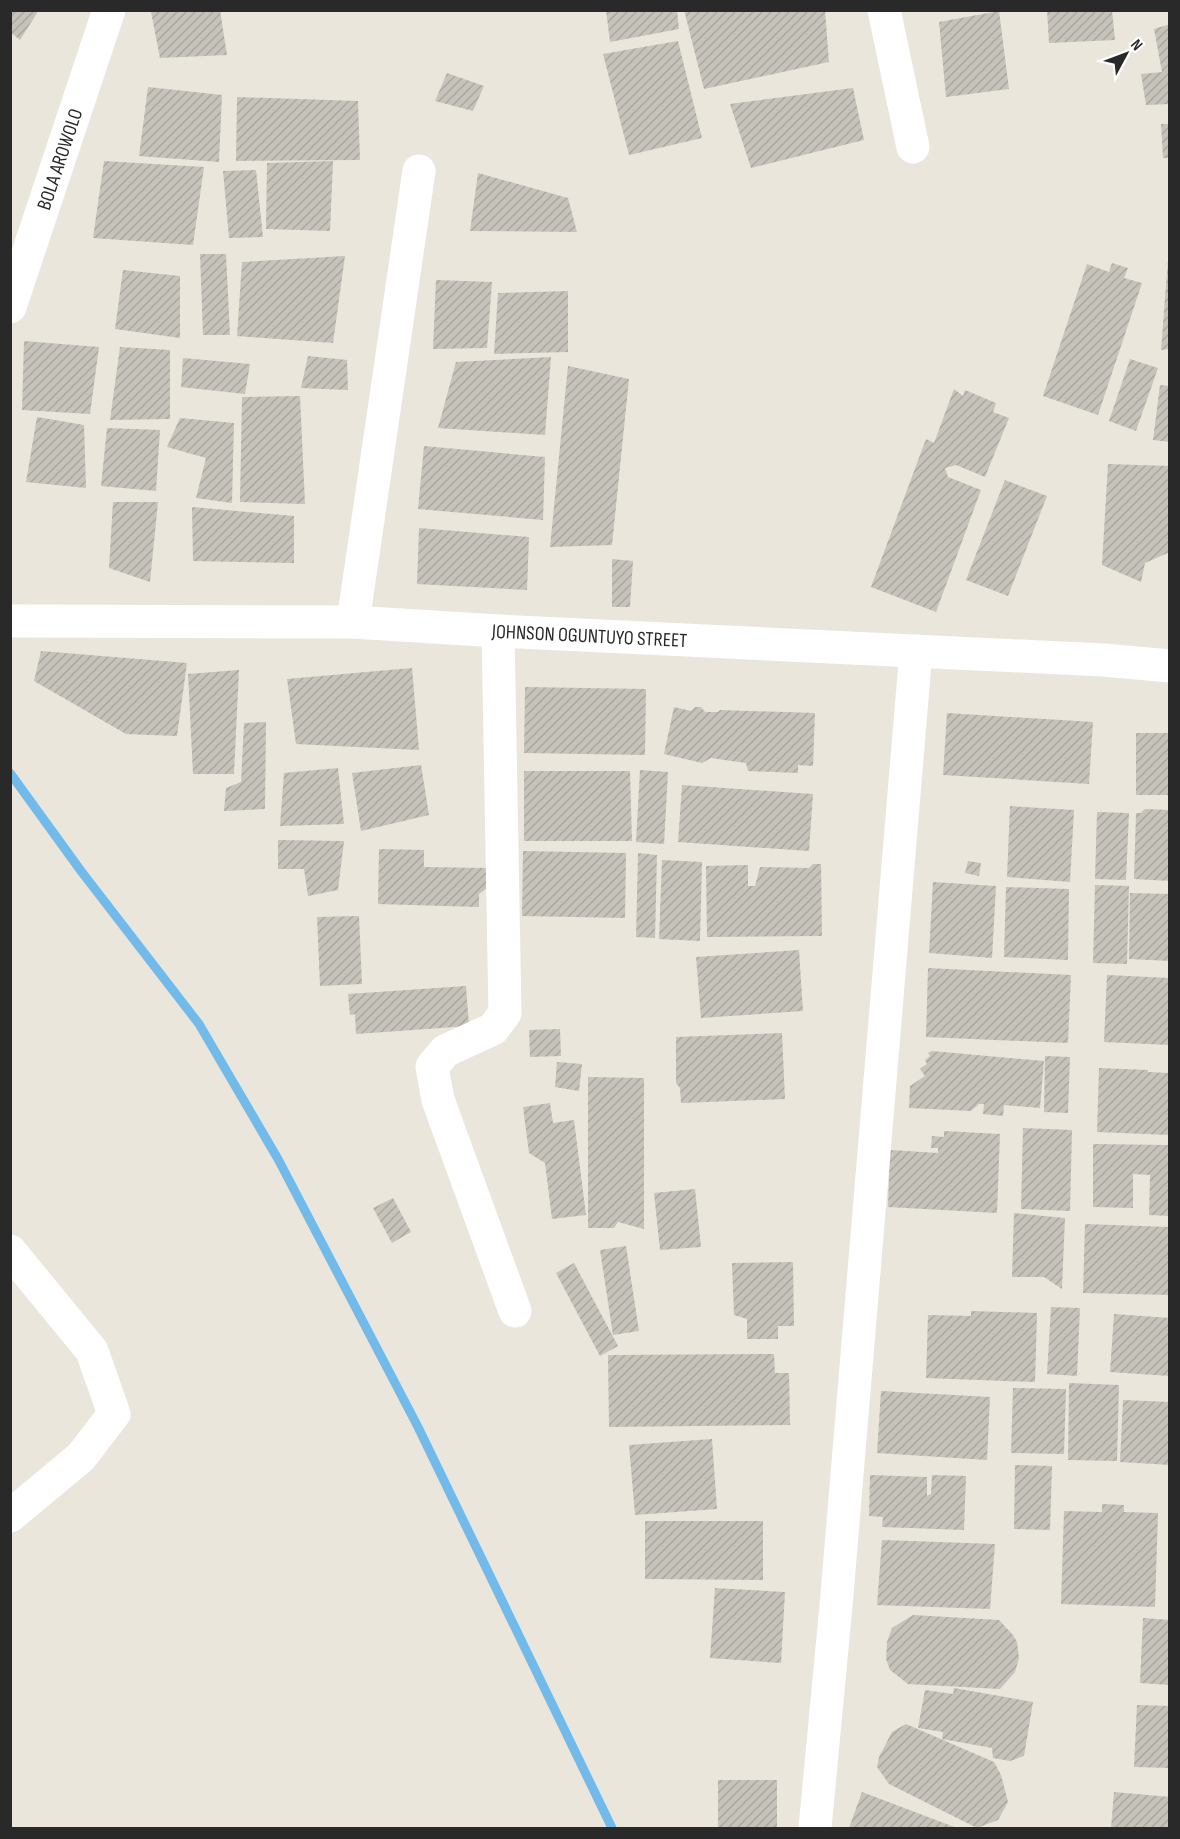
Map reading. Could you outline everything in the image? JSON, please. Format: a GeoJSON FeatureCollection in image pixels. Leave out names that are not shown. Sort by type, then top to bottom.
{"type":"FeatureCollection","features":[{"type":"Feature","properties":{"kind":"street","name":"BOLA AROWOLO"},"geometry":{"type":"LineString","coordinates":[[10,308],[110,10]]}},
{"type":"Feature","properties":{"kind":"street"},"geometry":{"type":"LineString","coordinates":[[884,10],[913,147]]}},
{"type":"Feature","properties":{"kind":"street"},"geometry":{"type":"LineString","coordinates":[[353,622],[418,171]]}},
{"type":"Feature","properties":{"kind":"street","name":"JOHNSON OGUNTUYO STREET"},"geometry":{"type":"LineString","coordinates":[[10,621],[353,622],[498,632],[1103,660],[1170,666]]}},
{"type":"Feature","properties":{"kind":"street"},"geometry":{"type":"LineString","coordinates":[[498,632],[505,1013],[493,1029],[445,1051],[432,1067],[438,1100],[515,1311]]}},
{"type":"Feature","properties":{"kind":"street"},"geometry":{"type":"LineString","coordinates":[[815,1828],[836,1606],[916,651]]}},
{"type":"Feature","properties":{"kind":"street"},"geometry":{"type":"LineString","coordinates":[[10,1251],[92,1351],[114,1414],[81,1457],[10,1516]]}},
{"type":"Feature","properties":{"kind":"building"},"geometry":{"type":"Polygon","coordinates":[[[10,10],[39,10],[20,40],[10,32],[10,10]]]}},
{"type":"Feature","properties":{"kind":"building"},"geometry":{"type":"Polygon","coordinates":[[[220,10],[227,55],[160,58],[151,12],[220,10]]]}},
{"type":"Feature","properties":{"kind":"building"},"geometry":{"type":"Polygon","coordinates":[[[606,10],[677,10],[679,29],[610,42],[606,10]]]}},
{"type":"Feature","properties":{"kind":"building"},"geometry":{"type":"Polygon","coordinates":[[[684,10],[825,10],[829,62],[704,89],[684,10]]]}},
{"type":"Feature","properties":{"kind":"building"},"geometry":{"type":"Polygon","coordinates":[[[1047,10],[1112,10],[1115,40],[1049,43],[1047,10]]]}},
{"type":"Feature","properties":{"kind":"building"},"geometry":{"type":"Polygon","coordinates":[[[999,11],[1009,89],[946,97],[939,22],[999,11]]]}},
{"type":"Feature","properties":{"kind":"building"},"geometry":{"type":"Polygon","coordinates":[[[1170,24],[1170,104],[1146,105],[1141,74],[1162,72],[1154,29],[1170,24]]]}},
{"type":"Feature","properties":{"kind":"building"},"geometry":{"type":"Polygon","coordinates":[[[678,41],[702,138],[629,155],[603,54],[678,41]]]}},
{"type":"Feature","properties":{"kind":"building"},"geometry":{"type":"Polygon","coordinates":[[[447,73],[484,86],[473,111],[435,101],[447,73]]]}},
{"type":"Feature","properties":{"kind":"building"},"geometry":{"type":"Polygon","coordinates":[[[148,87],[222,95],[219,162],[139,156],[148,87]]]}},
{"type":"Feature","properties":{"kind":"building"},"geometry":{"type":"Polygon","coordinates":[[[853,88],[864,140],[751,168],[730,104],[853,88]]]}},
{"type":"Feature","properties":{"kind":"building"},"geometry":{"type":"Polygon","coordinates":[[[237,97],[358,101],[360,160],[236,161],[237,97]]]}},
{"type":"Feature","properties":{"kind":"building"},"geometry":{"type":"Polygon","coordinates":[[[1161,124],[1170,124],[1170,158],[1163,158],[1161,124]]]}},
{"type":"Feature","properties":{"kind":"building"},"geometry":{"type":"Polygon","coordinates":[[[104,161],[204,167],[193,245],[93,238],[104,161]]]}},
{"type":"Feature","properties":{"kind":"building"},"geometry":{"type":"Polygon","coordinates":[[[333,161],[330,231],[266,229],[267,163],[333,161]]]}},
{"type":"Feature","properties":{"kind":"building"},"geometry":{"type":"Polygon","coordinates":[[[256,170],[263,237],[229,238],[223,171],[256,170]]]}},
{"type":"Feature","properties":{"kind":"building"},"geometry":{"type":"Polygon","coordinates":[[[478,173],[568,198],[577,232],[470,231],[478,173]]]}},
{"type":"Feature","properties":{"kind":"building"},"geometry":{"type":"Polygon","coordinates":[[[200,254],[226,254],[230,335],[203,335],[200,254]]]}},
{"type":"Feature","properties":{"kind":"building"},"geometry":{"type":"Polygon","coordinates":[[[345,256],[333,343],[237,336],[242,262],[345,256]]]}},
{"type":"Feature","properties":{"kind":"building"},"geometry":{"type":"Polygon","coordinates":[[[1168,260],[1170,260],[1170,349],[1161,350],[1168,260]]]}},
{"type":"Feature","properties":{"kind":"building"},"geometry":{"type":"Polygon","coordinates":[[[1112,263],[1128,268],[1124,278],[1142,283],[1098,415],[1043,396],[1087,264],[1109,272],[1112,263]]]}},
{"type":"Feature","properties":{"kind":"building"},"geometry":{"type":"Polygon","coordinates":[[[123,270],[180,276],[180,338],[115,329],[123,270]]]}},
{"type":"Feature","properties":{"kind":"building"},"geometry":{"type":"Polygon","coordinates":[[[436,280],[492,282],[487,348],[433,349],[436,280]]]}},
{"type":"Feature","properties":{"kind":"building"},"geometry":{"type":"Polygon","coordinates":[[[568,291],[568,352],[494,354],[498,293],[568,291]]]}},
{"type":"Feature","properties":{"kind":"building"},"geometry":{"type":"Polygon","coordinates":[[[24,341],[99,347],[90,414],[22,410],[24,341]]]}},
{"type":"Feature","properties":{"kind":"building"},"geometry":{"type":"Polygon","coordinates":[[[120,347],[170,350],[170,419],[110,420],[120,347]]]}},
{"type":"Feature","properties":{"kind":"building"},"geometry":{"type":"Polygon","coordinates":[[[308,356],[347,360],[348,390],[301,388],[308,356]]]}},
{"type":"Feature","properties":{"kind":"building"},"geometry":{"type":"Polygon","coordinates":[[[551,357],[545,435],[438,428],[456,362],[551,357]]]}},
{"type":"Feature","properties":{"kind":"building"},"geometry":{"type":"Polygon","coordinates":[[[183,358],[250,364],[245,394],[181,387],[183,358]]]}},
{"type":"Feature","properties":{"kind":"building"},"geometry":{"type":"Polygon","coordinates":[[[1130,359],[1158,368],[1136,431],[1109,421],[1130,359]]]}},
{"type":"Feature","properties":{"kind":"building"},"geometry":{"type":"Polygon","coordinates":[[[568,366],[629,379],[612,545],[550,547],[568,366]]]}},
{"type":"Feature","properties":{"kind":"building"},"geometry":{"type":"Polygon","coordinates":[[[1160,385],[1170,386],[1170,442],[1153,440],[1160,385]]]}},
{"type":"Feature","properties":{"kind":"building"},"geometry":{"type":"Polygon","coordinates":[[[954,389],[963,396],[965,390],[996,403],[993,412],[1009,418],[985,477],[956,465],[945,468],[948,477],[981,490],[936,612],[871,587],[926,439],[934,443],[954,389]]]}},
{"type":"Feature","properties":{"kind":"building"},"geometry":{"type":"Polygon","coordinates":[[[300,396],[305,504],[240,502],[242,397],[300,396]]]}},
{"type":"Feature","properties":{"kind":"building"},"geometry":{"type":"Polygon","coordinates":[[[37,417],[84,425],[86,488],[26,482],[37,417]]]}},
{"type":"Feature","properties":{"kind":"building"},"geometry":{"type":"Polygon","coordinates":[[[180,418],[234,423],[232,503],[196,498],[206,458],[167,447],[180,418]]]}},
{"type":"Feature","properties":{"kind":"building"},"geometry":{"type":"Polygon","coordinates":[[[107,428],[160,430],[156,491],[101,486],[107,428]]]}},
{"type":"Feature","properties":{"kind":"building"},"geometry":{"type":"Polygon","coordinates":[[[424,446],[545,457],[543,520],[418,509],[424,446]]]}},
{"type":"Feature","properties":{"kind":"building"},"geometry":{"type":"Polygon","coordinates":[[[1108,464],[1170,466],[1170,552],[1145,563],[1141,582],[1102,565],[1108,464]]]}},
{"type":"Feature","properties":{"kind":"building"},"geometry":{"type":"Polygon","coordinates":[[[1005,480],[1047,496],[1008,596],[966,580],[1005,480]]]}},
{"type":"Feature","properties":{"kind":"building"},"geometry":{"type":"Polygon","coordinates":[[[113,502],[158,502],[150,582],[109,568],[113,502]]]}},
{"type":"Feature","properties":{"kind":"building"},"geometry":{"type":"Polygon","coordinates":[[[192,507],[294,516],[294,563],[193,561],[192,507]]]}},
{"type":"Feature","properties":{"kind":"building"},"geometry":{"type":"Polygon","coordinates":[[[419,528],[529,537],[527,590],[417,584],[419,528]]]}},
{"type":"Feature","properties":{"kind":"building"},"geometry":{"type":"Polygon","coordinates":[[[612,559],[633,561],[630,607],[612,607],[612,559]]]}},
{"type":"Feature","properties":{"kind":"building"},"geometry":{"type":"Polygon","coordinates":[[[41,651],[187,663],[177,736],[126,734],[34,681],[41,651]]]}},
{"type":"Feature","properties":{"kind":"building"},"geometry":{"type":"Polygon","coordinates":[[[412,668],[419,750],[296,744],[287,679],[412,668]]]}},
{"type":"Feature","properties":{"kind":"building"},"geometry":{"type":"Polygon","coordinates":[[[239,670],[234,774],[193,774],[188,674],[239,670]]]}},
{"type":"Feature","properties":{"kind":"building"},"geometry":{"type":"Polygon","coordinates":[[[525,687],[646,689],[645,755],[524,753],[525,687]]]}},
{"type":"Feature","properties":{"kind":"building"},"geometry":{"type":"Polygon","coordinates":[[[674,707],[691,711],[695,707],[701,707],[705,712],[720,710],[815,713],[813,766],[798,765],[798,773],[748,771],[746,763],[711,758],[702,763],[664,754],[674,707]]]}},
{"type":"Feature","properties":{"kind":"building"},"geometry":{"type":"Polygon","coordinates":[[[947,713],[1093,722],[1089,784],[943,775],[947,713]]]}},
{"type":"Feature","properties":{"kind":"building"},"geometry":{"type":"Polygon","coordinates":[[[266,722],[265,809],[224,811],[226,788],[241,782],[244,723],[266,722]]]}},
{"type":"Feature","properties":{"kind":"building"},"geometry":{"type":"Polygon","coordinates":[[[1136,733],[1170,733],[1170,795],[1136,795],[1136,733]]]}},
{"type":"Feature","properties":{"kind":"building"},"geometry":{"type":"Polygon","coordinates":[[[421,765],[429,815],[361,831],[352,773],[421,765]]]}},
{"type":"Feature","properties":{"kind":"building"},"geometry":{"type":"Polygon","coordinates":[[[338,768],[344,824],[280,826],[284,773],[338,768]]]}},
{"type":"Feature","properties":{"kind":"building"},"geometry":{"type":"Polygon","coordinates":[[[640,770],[668,772],[664,844],[636,842],[640,770]]]}},
{"type":"Feature","properties":{"kind":"building"},"geometry":{"type":"Polygon","coordinates":[[[524,771],[630,771],[632,841],[524,841],[524,771]]]}},
{"type":"Feature","properties":{"kind":"building"},"geometry":{"type":"Polygon","coordinates":[[[682,785],[813,794],[809,851],[678,842],[682,785]]]}},
{"type":"Feature","properties":{"kind":"building"},"geometry":{"type":"Polygon","coordinates":[[[1010,806],[1074,810],[1070,882],[1007,877],[1010,806]]]}},
{"type":"Feature","properties":{"kind":"building"},"geometry":{"type":"Polygon","coordinates":[[[1145,809],[1170,810],[1170,881],[1134,879],[1136,813],[1141,813],[1145,809]]]}},
{"type":"Feature","properties":{"kind":"building"},"geometry":{"type":"Polygon","coordinates":[[[1097,812],[1129,813],[1126,880],[1095,879],[1097,812]]]}},
{"type":"Feature","properties":{"kind":"building"},"geometry":{"type":"Polygon","coordinates":[[[278,840],[344,841],[338,890],[308,896],[304,869],[278,869],[278,840]]]}},
{"type":"Feature","properties":{"kind":"building"},"geometry":{"type":"Polygon","coordinates":[[[379,849],[424,850],[424,867],[486,868],[486,889],[479,894],[479,907],[378,904],[379,849]]]}},
{"type":"Feature","properties":{"kind":"building"},"geometry":{"type":"Polygon","coordinates":[[[523,851],[626,853],[625,918],[522,916],[523,851]]]}},
{"type":"Feature","properties":{"kind":"building"},"geometry":{"type":"Polygon","coordinates":[[[638,853],[657,855],[655,938],[636,937],[638,853]]]}},
{"type":"Feature","properties":{"kind":"building"},"geometry":{"type":"Polygon","coordinates":[[[662,860],[702,862],[700,941],[659,939],[662,860]]]}},
{"type":"Feature","properties":{"kind":"building"},"geometry":{"type":"Polygon","coordinates":[[[968,861],[981,863],[979,876],[965,873],[968,861]]]}},
{"type":"Feature","properties":{"kind":"building"},"geometry":{"type":"Polygon","coordinates":[[[813,864],[821,864],[822,936],[707,937],[706,866],[748,865],[748,886],[755,886],[760,867],[809,868],[813,864]]]}},
{"type":"Feature","properties":{"kind":"building"},"geometry":{"type":"Polygon","coordinates":[[[933,882],[996,886],[992,958],[929,953],[933,882]]]}},
{"type":"Feature","properties":{"kind":"building"},"geometry":{"type":"Polygon","coordinates":[[[1095,885],[1129,886],[1127,964],[1093,963],[1095,885]]]}},
{"type":"Feature","properties":{"kind":"building"},"geometry":{"type":"Polygon","coordinates":[[[1006,887],[1069,889],[1068,960],[1004,957],[1006,887]]]}},
{"type":"Feature","properties":{"kind":"building"},"geometry":{"type":"Polygon","coordinates":[[[1130,893],[1170,894],[1170,961],[1129,959],[1130,893]]]}},
{"type":"Feature","properties":{"kind":"building"},"geometry":{"type":"Polygon","coordinates":[[[359,916],[362,984],[320,986],[317,917],[359,916]]]}},
{"type":"Feature","properties":{"kind":"building"},"geometry":{"type":"Polygon","coordinates":[[[799,950],[803,1011],[701,1018],[696,957],[799,950]]]}},
{"type":"Feature","properties":{"kind":"building"},"geometry":{"type":"Polygon","coordinates":[[[928,968],[1071,975],[1068,1043],[926,1037],[928,968]]]}},
{"type":"Feature","properties":{"kind":"building"},"geometry":{"type":"Polygon","coordinates":[[[1107,975],[1170,978],[1170,1045],[1104,1042],[1107,975]]]}},
{"type":"Feature","properties":{"kind":"building"},"geometry":{"type":"Polygon","coordinates":[[[466,986],[469,1026],[356,1034],[355,1014],[350,1015],[348,994],[466,986]]]}},
{"type":"Feature","properties":{"kind":"building"},"geometry":{"type":"Polygon","coordinates":[[[560,1029],[561,1056],[530,1057],[529,1030],[560,1029]]]}},
{"type":"Feature","properties":{"kind":"building"},"geometry":{"type":"Polygon","coordinates":[[[782,1033],[785,1099],[681,1103],[680,1088],[676,1083],[676,1037],[782,1033]]]}},
{"type":"Feature","properties":{"kind":"building"},"geometry":{"type":"Polygon","coordinates":[[[932,1051],[1044,1061],[1040,1108],[1004,1105],[1003,1116],[983,1114],[984,1104],[979,1104],[971,1111],[909,1108],[910,1086],[925,1076],[920,1069],[927,1064],[925,1060],[930,1056],[928,1053],[932,1051]]]}},
{"type":"Feature","properties":{"kind":"building"},"geometry":{"type":"Polygon","coordinates":[[[1045,1056],[1070,1057],[1068,1113],[1044,1112],[1045,1056]]]}},
{"type":"Feature","properties":{"kind":"building"},"geometry":{"type":"Polygon","coordinates":[[[557,1062],[582,1064],[579,1091],[555,1087],[557,1062]]]}},
{"type":"Feature","properties":{"kind":"building"},"geometry":{"type":"Polygon","coordinates":[[[1099,1068],[1170,1073],[1170,1135],[1097,1132],[1099,1068]]]}},
{"type":"Feature","properties":{"kind":"building"},"geometry":{"type":"Polygon","coordinates":[[[588,1077],[644,1078],[644,1229],[618,1222],[614,1228],[588,1228],[588,1077]]]}},
{"type":"Feature","properties":{"kind":"building"},"geometry":{"type":"Polygon","coordinates":[[[550,1103],[553,1123],[574,1120],[586,1215],[552,1219],[545,1163],[529,1153],[523,1107],[550,1103]]]}},
{"type":"Feature","properties":{"kind":"building"},"geometry":{"type":"Polygon","coordinates":[[[1023,1128],[1072,1130],[1070,1211],[1021,1209],[1023,1128]]]}},
{"type":"Feature","properties":{"kind":"building"},"geometry":{"type":"Polygon","coordinates":[[[944,1131],[1000,1134],[997,1213],[888,1207],[890,1150],[938,1153],[938,1148],[931,1148],[932,1136],[944,1137],[944,1131]]]}},
{"type":"Feature","properties":{"kind":"building"},"geometry":{"type":"Polygon","coordinates":[[[1093,1144],[1170,1145],[1170,1216],[1149,1215],[1150,1175],[1133,1174],[1133,1208],[1093,1207],[1093,1144]]]}},
{"type":"Feature","properties":{"kind":"building"},"geometry":{"type":"Polygon","coordinates":[[[695,1189],[701,1247],[660,1250],[654,1193],[695,1189]]]}},
{"type":"Feature","properties":{"kind":"building"},"geometry":{"type":"Polygon","coordinates":[[[393,1198],[411,1232],[392,1243],[373,1208],[393,1198]]]}},
{"type":"Feature","properties":{"kind":"building"},"geometry":{"type":"Polygon","coordinates":[[[1014,1213],[1065,1218],[1062,1289],[1044,1277],[1012,1277],[1014,1213]]]}},
{"type":"Feature","properties":{"kind":"building"},"geometry":{"type":"Polygon","coordinates":[[[1085,1224],[1170,1227],[1170,1295],[1083,1293],[1085,1224]]]}},
{"type":"Feature","properties":{"kind":"building"},"geometry":{"type":"Polygon","coordinates":[[[626,1246],[639,1331],[613,1335],[600,1250],[626,1246]]]}},
{"type":"Feature","properties":{"kind":"building"},"geometry":{"type":"Polygon","coordinates":[[[793,1262],[794,1326],[778,1326],[778,1339],[747,1339],[747,1319],[734,1315],[732,1263],[793,1262]]]}},
{"type":"Feature","properties":{"kind":"building"},"geometry":{"type":"Polygon","coordinates":[[[574,1263],[618,1346],[600,1356],[556,1273],[574,1263]]]}},
{"type":"Feature","properties":{"kind":"building"},"geometry":{"type":"Polygon","coordinates":[[[1051,1307],[1080,1308],[1077,1376],[1047,1374],[1051,1307]]]}},
{"type":"Feature","properties":{"kind":"building"},"geometry":{"type":"Polygon","coordinates":[[[971,1311],[1037,1313],[1035,1382],[926,1378],[928,1315],[971,1316],[971,1311]]]}},
{"type":"Feature","properties":{"kind":"building"},"geometry":{"type":"Polygon","coordinates":[[[1114,1314],[1170,1318],[1170,1376],[1110,1372],[1114,1314]]]}},
{"type":"Feature","properties":{"kind":"building"},"geometry":{"type":"Polygon","coordinates":[[[774,1354],[775,1373],[789,1373],[790,1425],[609,1427],[608,1355],[774,1354]]]}},
{"type":"Feature","properties":{"kind":"building"},"geometry":{"type":"Polygon","coordinates":[[[1069,1383],[1119,1385],[1117,1461],[1068,1460],[1069,1383]]]}},
{"type":"Feature","properties":{"kind":"building"},"geometry":{"type":"Polygon","coordinates":[[[1013,1388],[1066,1389],[1064,1454],[1011,1453],[1013,1388]]]}},
{"type":"Feature","properties":{"kind":"building"},"geometry":{"type":"Polygon","coordinates":[[[881,1391],[990,1397],[987,1460],[877,1453],[881,1391]]]}},
{"type":"Feature","properties":{"kind":"building"},"geometry":{"type":"Polygon","coordinates":[[[1123,1400],[1170,1402],[1170,1465],[1120,1462],[1123,1400]]]}},
{"type":"Feature","properties":{"kind":"building"},"geometry":{"type":"Polygon","coordinates":[[[712,1439],[717,1509],[635,1515],[629,1445],[712,1439]]]}},
{"type":"Feature","properties":{"kind":"building"},"geometry":{"type":"Polygon","coordinates":[[[1015,1465],[1052,1466],[1050,1530],[1014,1529],[1015,1465]]]}},
{"type":"Feature","properties":{"kind":"building"},"geometry":{"type":"Polygon","coordinates":[[[870,1475],[927,1477],[927,1496],[931,1494],[932,1475],[966,1476],[964,1530],[882,1527],[883,1517],[869,1516],[870,1475]]]}},
{"type":"Feature","properties":{"kind":"building"},"geometry":{"type":"Polygon","coordinates":[[[1102,1504],[1124,1505],[1124,1512],[1158,1513],[1155,1607],[1061,1604],[1064,1511],[1102,1512],[1102,1504]]]}},
{"type":"Feature","properties":{"kind":"building"},"geometry":{"type":"Polygon","coordinates":[[[645,1521],[763,1521],[763,1580],[645,1579],[645,1521]]]}},
{"type":"Feature","properties":{"kind":"building"},"geometry":{"type":"Polygon","coordinates":[[[882,1540],[995,1544],[990,1609],[877,1605],[882,1540]]]}},
{"type":"Feature","properties":{"kind":"building"},"geometry":{"type":"Polygon","coordinates":[[[715,1588],[785,1592],[781,1663],[710,1658],[715,1588]]]}},
{"type":"Feature","properties":{"kind":"building"},"geometry":{"type":"Polygon","coordinates":[[[913,1615],[999,1620],[1017,1642],[1019,1658],[1015,1672],[1000,1689],[908,1684],[890,1670],[886,1659],[887,1642],[892,1628],[913,1615]]]}},
{"type":"Feature","properties":{"kind":"building"},"geometry":{"type":"Polygon","coordinates":[[[1143,1618],[1170,1620],[1170,1685],[1140,1683],[1143,1618]]]}},
{"type":"Feature","properties":{"kind":"building"},"geometry":{"type":"Polygon","coordinates":[[[954,1688],[1033,1702],[1024,1756],[1010,1761],[993,1758],[992,1748],[942,1739],[943,1732],[918,1728],[925,1690],[953,1694],[954,1688]]]}},
{"type":"Feature","properties":{"kind":"building"},"geometry":{"type":"Polygon","coordinates":[[[1137,1705],[1170,1706],[1170,1768],[1134,1767],[1137,1705]]]}},
{"type":"Feature","properties":{"kind":"building"},"geometry":{"type":"Polygon","coordinates":[[[906,1724],[994,1762],[1001,1775],[1008,1802],[998,1820],[977,1828],[889,1784],[877,1767],[879,1757],[892,1732],[906,1724]]]}},
{"type":"Feature","properties":{"kind":"building"},"geometry":{"type":"Polygon","coordinates":[[[718,1780],[777,1780],[777,1828],[718,1828],[718,1780]]]}},
{"type":"Feature","properties":{"kind":"building"},"geometry":{"type":"Polygon","coordinates":[[[862,1792],[957,1828],[849,1828],[862,1792]]]}},
{"type":"Feature","properties":{"kind":"building"},"geometry":{"type":"Polygon","coordinates":[[[1114,1792],[1170,1797],[1170,1828],[1111,1828],[1114,1792]]]}},
{"type":"Feature","properties":{"kind":"waterway"},"geometry":{"type":"LineString","coordinates":[[10,773],[81,871],[199,1024],[278,1159],[418,1427],[612,1828]]}}]}
